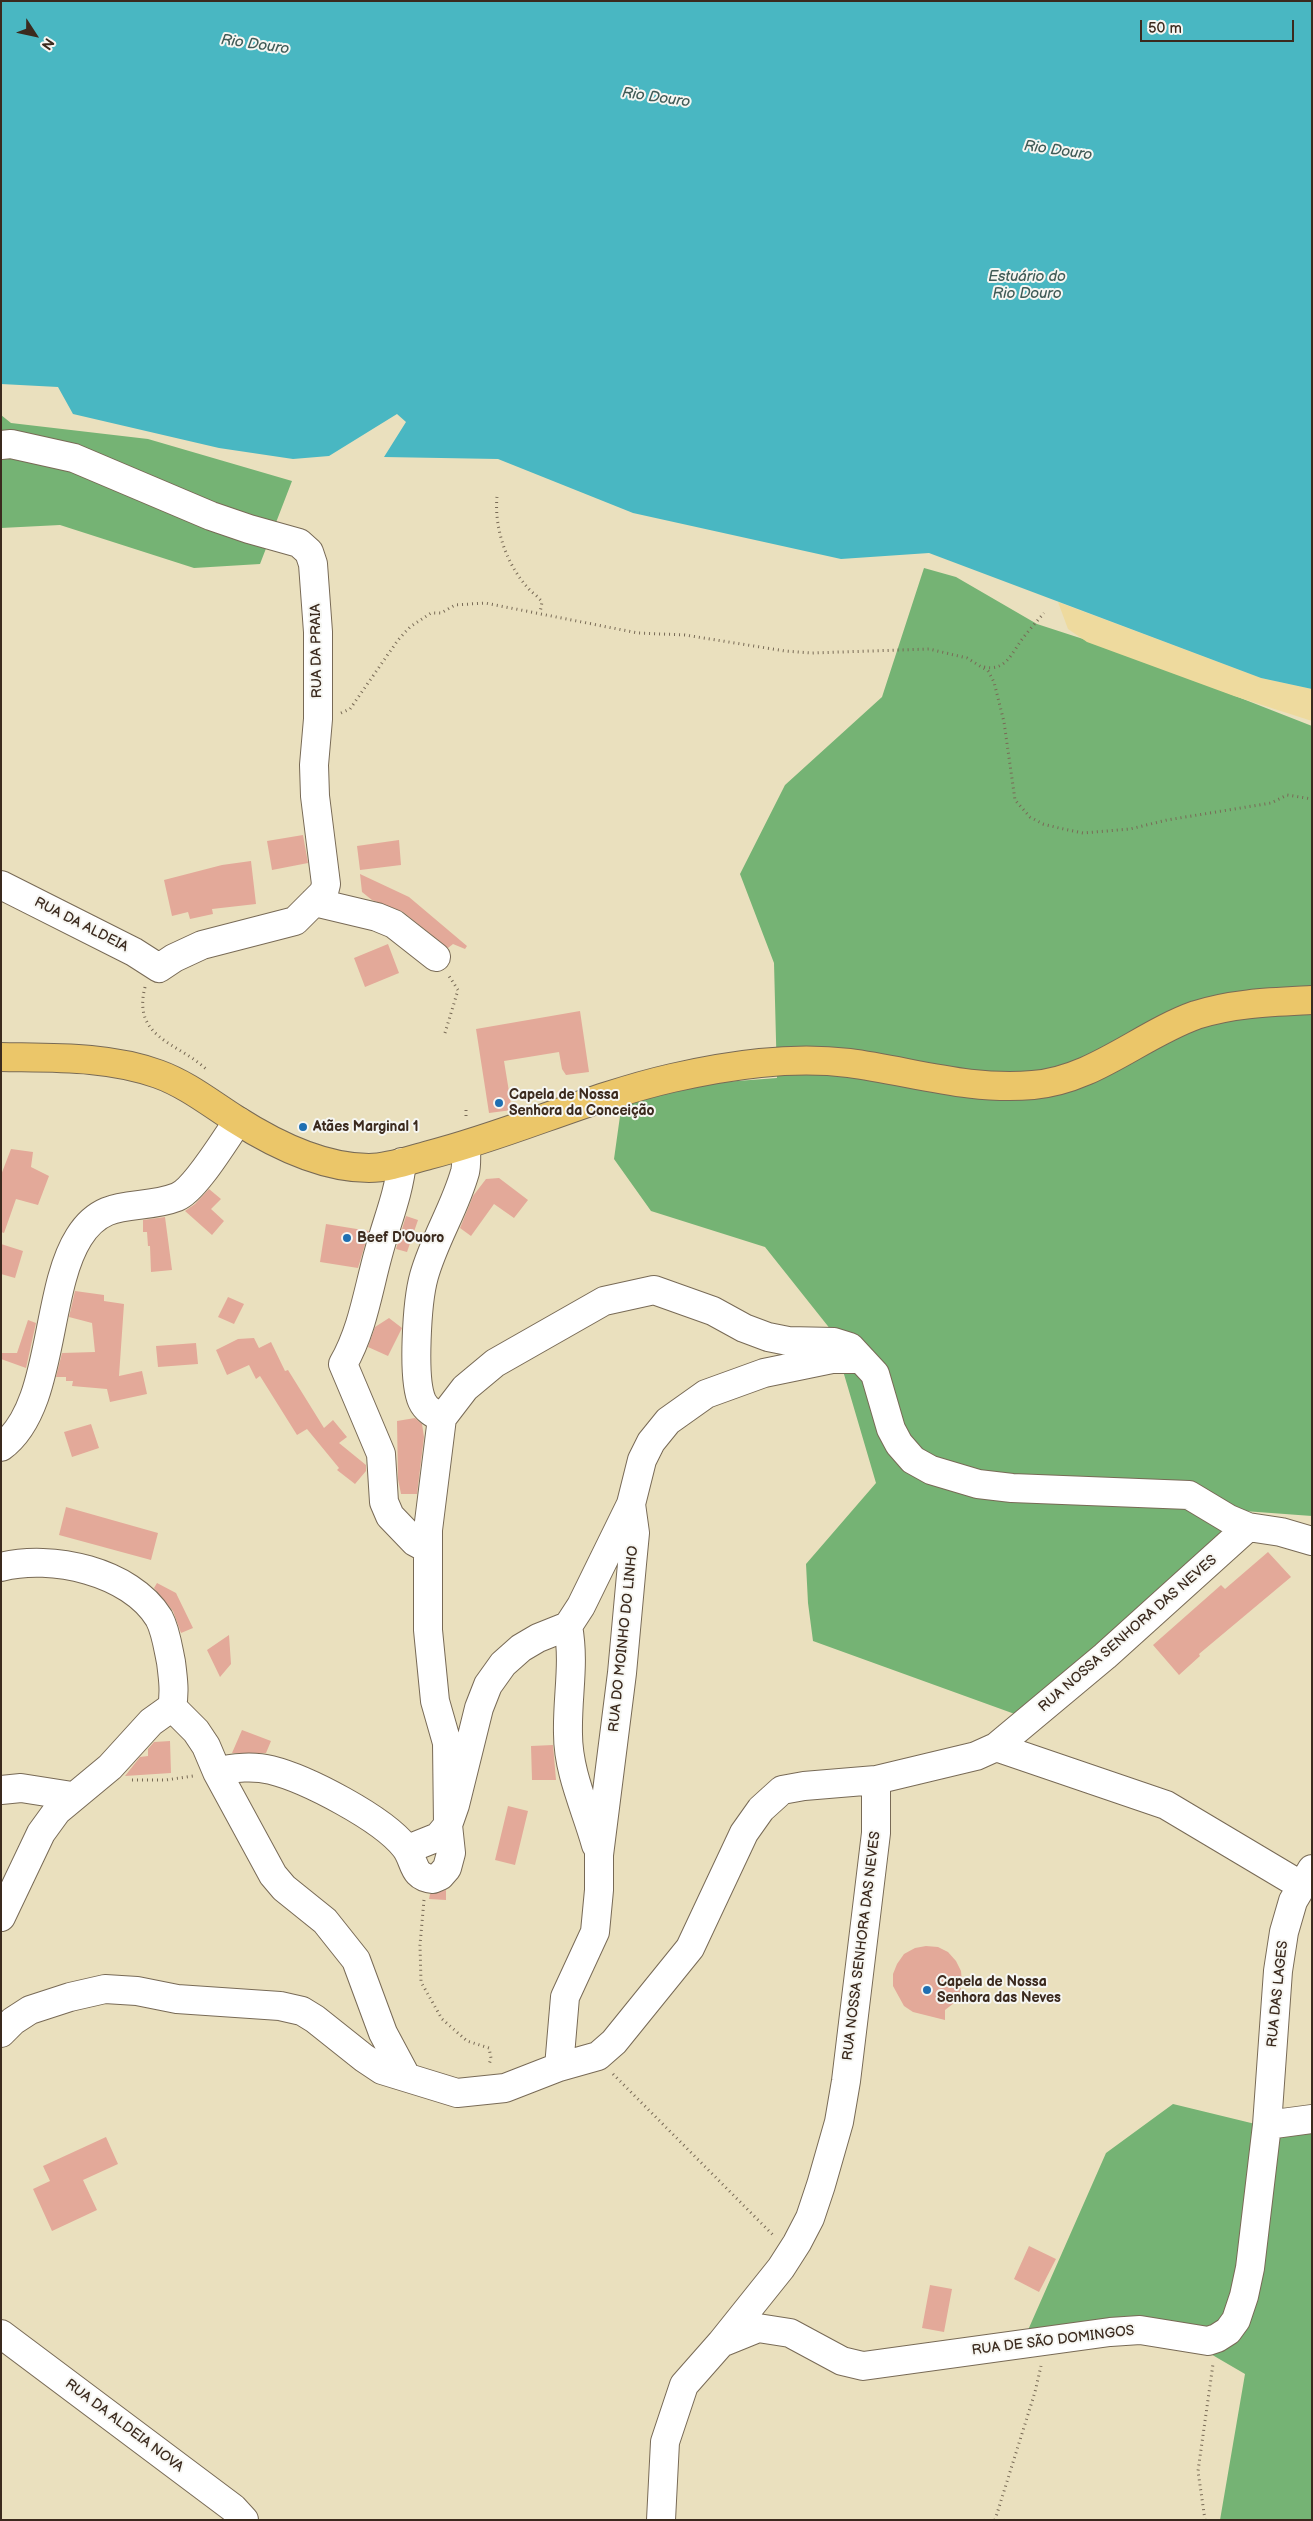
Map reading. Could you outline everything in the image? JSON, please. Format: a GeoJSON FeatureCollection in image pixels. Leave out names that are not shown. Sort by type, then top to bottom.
{"type":"FeatureCollection","features":[{"type":"Feature","properties":{"kind":"main road"},"geometry":{"type":"LineString","coordinates":[[1,1057],[97,1061],[140,1068],[182,1085],[238,1121],[294,1150],[324,1161],[347,1166],[372,1168],[466,1146],[660,1082],[734,1065],[776,1062],[845,1062],[976,1085],[1036,1085],[1071,1077],[1103,1064],[1195,1016],[1240,1006],[1312,1000]]}},
{"type":"Feature","properties":{"kind":"street","name":"RUA DA PRAIA"},"geometry":{"type":"LineString","coordinates":[[1,445],[11,444],[74,458],[202,512],[249,529],[299,543],[309,552],[316,599],[318,719],[314,765],[315,796],[326,884],[324,892],[295,921],[202,946],[174,958],[159,968]]}},
{"type":"Feature","properties":{"kind":"street","name":"RUA DA ALDEIA"},"geometry":{"type":"LineString","coordinates":[[1,885],[134,952],[159,968]]}},
{"type":"Feature","properties":{"kind":"street"},"geometry":{"type":"LineString","coordinates":[[314,902],[377,917],[394,924],[436,957]]}},
{"type":"Feature","properties":{"kind":"street"},"geometry":{"type":"LineString","coordinates":[[1,1448],[19,1428],[28,1412],[40,1376],[68,1256],[79,1235],[107,1209],[178,1197],[191,1185],[238,1121]]}},
{"type":"Feature","properties":{"kind":"street"},"geometry":{"type":"LineString","coordinates":[[442,1418],[430,1412],[423,1403],[418,1391],[416,1377],[419,1306],[424,1277],[466,1171],[466,1146]]}},
{"type":"Feature","properties":{"kind":"street"},"geometry":{"type":"LineString","coordinates":[[402,1162],[400,1186],[379,1252],[360,1329],[343,1364],[381,1454],[384,1502],[390,1516],[415,1542],[428,1549]]}},
{"type":"Feature","properties":{"kind":"street"},"geometry":{"type":"LineString","coordinates":[[217,1770],[269,1769],[290,1776],[367,1814],[406,1848],[413,1867],[426,1878],[433,1879],[440,1876],[450,1861],[447,1743],[435,1702],[428,1630],[428,1530],[442,1418],[465,1388],[495,1363],[604,1301],[654,1290],[714,1311],[744,1328],[768,1337],[788,1341],[834,1342],[850,1347],[875,1374],[891,1429],[898,1444],[913,1460],[930,1470],[978,1484],[1012,1488],[1085,1493],[1174,1492],[1189,1495],[1229,1519],[1248,1527],[1281,1532],[1312,1541]]}},
{"type":"Feature","properties":{"kind":"street","name":"RUA DO MOINHO DO LINHO"},"geometry":{"type":"LineString","coordinates":[[559,2067],[565,1997],[594,1932],[599,1890],[599,1854],[622,1674],[635,1533],[631,1504],[642,1460],[652,1442],[668,1421],[706,1394],[764,1373],[832,1359],[863,1359]]}},
{"type":"Feature","properties":{"kind":"street"},"geometry":{"type":"LineString","coordinates":[[406,1848],[438,1837],[448,1825],[479,1708],[488,1685],[503,1664],[522,1648],[538,1638],[568,1626],[581,1606],[631,1504]]}},
{"type":"Feature","properties":{"kind":"street","name":"RUA NOSSA SENHORA DAS NEVES"},"geometry":{"type":"LineString","coordinates":[[661,2520],[665,2442],[684,2385],[721,2343],[792,2251],[810,2218],[821,2185],[839,2122],[846,2082],[876,1833],[876,1780],[976,1756],[996,1747],[1105,1656],[1248,1527]]}},
{"type":"Feature","properties":{"kind":"street"},"geometry":{"type":"LineString","coordinates":[[1,1567],[22,1563],[60,1564],[97,1574],[135,1593],[159,1618],[165,1632],[175,1685],[172,1707],[151,1722],[110,1767],[72,1796],[41,1833],[1,1917]]}},
{"type":"Feature","properties":{"kind":"street"},"geometry":{"type":"LineString","coordinates":[[568,1626],[571,1644],[572,1678],[568,1734],[572,1769],[599,1854]]}},
{"type":"Feature","properties":{"kind":"street"},"geometry":{"type":"LineString","coordinates":[[172,1707],[196,1731],[206,1746],[274,1875],[284,1888],[325,1921],[356,1960],[383,2033],[406,2076]]}},
{"type":"Feature","properties":{"kind":"street"},"geometry":{"type":"LineString","coordinates":[[996,1747],[1166,1805],[1307,1877]]}},
{"type":"Feature","properties":{"kind":"street"},"geometry":{"type":"LineString","coordinates":[[1,2033],[13,2021],[30,2010],[105,1989],[137,1991],[177,2000],[280,2006],[302,2011],[331,2029],[382,2070],[406,2076],[435,2088],[457,2093],[504,2088],[559,2067],[598,2056],[634,2021],[690,1948],[744,1834],[761,1809],[782,1790],[804,1786],[876,1780]]}},
{"type":"Feature","properties":{"kind":"street"},"geometry":{"type":"LineString","coordinates":[[1,1790],[21,1788],[72,1796]]}},
{"type":"Feature","properties":{"kind":"street","name":"RUA DAS LAGES"},"geometry":{"type":"LineString","coordinates":[[1267,2125],[1278,1971],[1284,1932],[1293,1901],[1307,1877]]}},
{"type":"Feature","properties":{"kind":"street"},"geometry":{"type":"LineString","coordinates":[[1217,2338],[1228,2330],[1236,2320],[1244,2296],[1250,2268],[1267,2125],[1312,2119]]}},
{"type":"Feature","properties":{"kind":"street","name":"RUA DE SÃO DOMINGOS"},"geometry":{"type":"LineString","coordinates":[[721,2343],[758,2328],[790,2332],[842,2362],[863,2366],[1040,2343],[1072,2336],[1140,2330],[1193,2340],[1208,2341],[1217,2338]]}},
{"type":"Feature","properties":{"kind":"street","name":"RUA DA ALDEIA NOVA"},"geometry":{"type":"LineString","coordinates":[[1,2334],[233,2508],[244,2520]]}},
{"type":"Feature","properties":{"kind":"path"},"geometry":{"type":"LineString","coordinates":[[497,497],[496,508],[504,545],[518,577],[542,602],[540,613]]}},
{"type":"Feature","properties":{"kind":"path"},"geometry":{"type":"LineString","coordinates":[[318,719],[350,709],[398,640],[410,627],[431,613],[441,613],[466,603],[485,603],[638,633],[685,635],[785,651],[812,653],[929,649],[967,658],[981,666],[992,668],[1001,665],[1012,657],[1021,640],[1044,613]]}},
{"type":"Feature","properties":{"kind":"path"},"geometry":{"type":"LineString","coordinates":[[981,666],[994,682],[998,694],[1014,800],[1030,817],[1043,824],[1083,833],[1130,829],[1167,820],[1270,803],[1287,795],[1312,799]]}},
{"type":"Feature","properties":{"kind":"path"},"geometry":{"type":"LineString","coordinates":[[436,957],[458,990],[445,1032]]}},
{"type":"Feature","properties":{"kind":"path"},"geometry":{"type":"LineString","coordinates":[[159,968],[145,986],[142,1000],[143,1013],[150,1028],[165,1042],[193,1057]]}},
{"type":"Feature","properties":{"kind":"path"},"geometry":{"type":"LineString","coordinates":[[128,1780],[174,1779],[200,1776],[217,1770]]}},
{"type":"Feature","properties":{"kind":"path"},"geometry":{"type":"LineString","coordinates":[[426,1878],[420,1945],[421,1982],[442,2019],[467,2041],[489,2048],[491,2058],[486,2073],[470,2092]]}},
{"type":"Feature","properties":{"kind":"path"},"geometry":{"type":"LineString","coordinates":[[598,2056],[678,2141],[792,2251]]}},
{"type":"Feature","properties":{"kind":"path"},"geometry":{"type":"LineString","coordinates":[[1205,2520],[1198,2471],[1217,2338]]}},
{"type":"Feature","properties":{"kind":"path"},"geometry":{"type":"LineString","coordinates":[[995,2520],[1035,2392],[1041,2363],[1040,2343]]}},
{"type":"Feature","properties":{"kind":"green space"},"geometry":{"type":"Polygon","coordinates":[[[1,415],[11,423],[148,439],[292,481],[260,564],[194,568],[60,525],[1,528],[1,415]]]}},
{"type":"Feature","properties":{"kind":"green space"},"geometry":{"type":"Polygon","coordinates":[[[924,568],[956,577],[1037,624],[1123,652],[1312,726],[1312,1516],[1244,1511],[1023,1717],[813,1641],[808,1603],[806,1564],[876,1483],[831,1330],[765,1247],[651,1211],[614,1159],[621,1109],[618,1090],[777,1078],[774,963],[740,874],[785,785],[882,697],[924,568]]]}},
{"type":"Feature","properties":{"kind":"green space"},"geometry":{"type":"Polygon","coordinates":[[[1173,2104],[1284,2131],[1312,2125],[1312,2520],[1220,2520],[1245,2374],[1185,2339],[1087,2348],[1021,2346],[1106,2153],[1173,2104]]]}},
{"type":"Feature","properties":{"kind":"sand"},"geometry":{"type":"Polygon","coordinates":[[[1058,602],[1261,678],[1312,689],[1312,721],[1234,696],[1087,642],[1068,629],[1058,602]]]}},
{"type":"Feature","properties":{"kind":"water","name":"Estuário do Rio Douro"},"geometry":{"type":"Polygon","coordinates":[[[1,1],[1312,1],[1312,689],[1261,678],[929,553],[841,559],[633,513],[498,459],[384,457],[406,422],[397,414],[329,456],[293,459],[219,448],[73,414],[58,387],[1,384],[1,1]]]}},
{"type":"Feature","properties":{"kind":"building"},"geometry":{"type":"Polygon","coordinates":[[[303,835],[308,863],[272,870],[267,841],[303,835]]]}},
{"type":"Feature","properties":{"kind":"building"},"geometry":{"type":"Polygon","coordinates":[[[399,840],[401,865],[360,870],[357,846],[399,840]]]}},
{"type":"Feature","properties":{"kind":"building"},"geometry":{"type":"Polygon","coordinates":[[[251,861],[256,904],[212,909],[213,914],[190,919],[188,912],[172,916],[164,880],[222,865],[251,861]]]}},
{"type":"Feature","properties":{"kind":"building"},"geometry":{"type":"Polygon","coordinates":[[[360,874],[409,897],[467,946],[465,949],[453,944],[448,948],[403,912],[372,900],[362,892],[360,874]]]}},
{"type":"Feature","properties":{"kind":"building"},"geometry":{"type":"Polygon","coordinates":[[[388,944],[399,973],[365,987],[354,958],[388,944]]]}},
{"type":"Feature","properties":{"kind":"building"},"geometry":{"type":"Polygon","coordinates":[[[580,1011],[589,1072],[566,1075],[562,1069],[559,1052],[504,1061],[512,1110],[489,1113],[476,1029],[580,1011]]]}},
{"type":"Feature","properties":{"kind":"building"},"geometry":{"type":"Polygon","coordinates":[[[11,1149],[33,1152],[31,1167],[49,1176],[38,1205],[16,1199],[4,1233],[1,1232],[1,1175],[11,1149]]]}},
{"type":"Feature","properties":{"kind":"building"},"geometry":{"type":"Polygon","coordinates":[[[499,1178],[528,1200],[514,1218],[494,1204],[471,1236],[460,1228],[473,1196],[486,1179],[499,1178]]]}},
{"type":"Feature","properties":{"kind":"building"},"geometry":{"type":"Polygon","coordinates":[[[209,1189],[221,1199],[211,1209],[224,1221],[212,1235],[185,1211],[195,1204],[209,1189]]]}},
{"type":"Feature","properties":{"kind":"building"},"geometry":{"type":"Polygon","coordinates":[[[406,1216],[418,1220],[407,1252],[396,1249],[406,1216]]]}},
{"type":"Feature","properties":{"kind":"building"},"geometry":{"type":"Polygon","coordinates":[[[165,1217],[172,1270],[151,1272],[150,1246],[148,1246],[147,1232],[143,1232],[143,1220],[165,1217]]]}},
{"type":"Feature","properties":{"kind":"building"},"geometry":{"type":"Polygon","coordinates":[[[326,1224],[369,1231],[358,1268],[320,1262],[326,1224]]]}},
{"type":"Feature","properties":{"kind":"building"},"geometry":{"type":"Polygon","coordinates":[[[1,1244],[23,1251],[15,1278],[1,1274],[1,1244]]]}},
{"type":"Feature","properties":{"kind":"building"},"geometry":{"type":"Polygon","coordinates":[[[75,1291],[104,1295],[104,1301],[124,1304],[119,1376],[142,1371],[147,1394],[110,1402],[107,1389],[72,1386],[73,1381],[66,1381],[66,1377],[56,1377],[62,1353],[95,1352],[92,1323],[69,1317],[75,1291]]]}},
{"type":"Feature","properties":{"kind":"building"},"geometry":{"type":"Polygon","coordinates":[[[228,1297],[244,1304],[234,1324],[218,1317],[228,1297]]]}},
{"type":"Feature","properties":{"kind":"building"},"geometry":{"type":"Polygon","coordinates":[[[389,1318],[402,1328],[388,1356],[368,1347],[375,1327],[389,1318]]]}},
{"type":"Feature","properties":{"kind":"building"},"geometry":{"type":"Polygon","coordinates":[[[28,1320],[36,1323],[26,1368],[1,1359],[1,1353],[17,1353],[28,1320]]]}},
{"type":"Feature","properties":{"kind":"building"},"geometry":{"type":"Polygon","coordinates":[[[254,1338],[259,1348],[271,1342],[285,1371],[288,1370],[324,1428],[333,1420],[347,1437],[339,1443],[366,1465],[366,1471],[355,1484],[337,1470],[339,1468],[307,1429],[297,1435],[260,1376],[256,1379],[249,1365],[227,1375],[216,1350],[238,1339],[254,1338]]]}},
{"type":"Feature","properties":{"kind":"building"},"geometry":{"type":"Polygon","coordinates":[[[196,1343],[198,1364],[158,1367],[156,1346],[196,1343]]]}},
{"type":"Feature","properties":{"kind":"building"},"geometry":{"type":"Polygon","coordinates":[[[415,1418],[422,1424],[424,1437],[417,1494],[401,1494],[398,1479],[397,1421],[415,1418]]]}},
{"type":"Feature","properties":{"kind":"building"},"geometry":{"type":"Polygon","coordinates":[[[91,1424],[99,1448],[72,1457],[64,1432],[91,1424]]]}},
{"type":"Feature","properties":{"kind":"building"},"geometry":{"type":"Polygon","coordinates":[[[66,1507],[158,1533],[151,1560],[59,1535],[66,1507]]]}},
{"type":"Feature","properties":{"kind":"building"},"geometry":{"type":"Polygon","coordinates":[[[1268,1552],[1291,1577],[1199,1654],[1200,1656],[1179,1675],[1153,1645],[1221,1585],[1225,1589],[1268,1552]]]}},
{"type":"Feature","properties":{"kind":"building"},"geometry":{"type":"Polygon","coordinates":[[[157,1583],[176,1593],[193,1628],[181,1633],[173,1611],[154,1588],[157,1583]]]}},
{"type":"Feature","properties":{"kind":"building"},"geometry":{"type":"Polygon","coordinates":[[[229,1635],[231,1664],[220,1677],[207,1650],[229,1635]]]}},
{"type":"Feature","properties":{"kind":"building"},"geometry":{"type":"Polygon","coordinates":[[[242,1730],[271,1741],[266,1753],[232,1753],[242,1730]]]}},
{"type":"Feature","properties":{"kind":"building"},"geometry":{"type":"Polygon","coordinates":[[[170,1741],[171,1773],[125,1776],[140,1757],[148,1756],[148,1749],[154,1742],[170,1741]]]}},
{"type":"Feature","properties":{"kind":"building"},"geometry":{"type":"Polygon","coordinates":[[[553,1745],[556,1780],[532,1780],[531,1746],[553,1745]]]}},
{"type":"Feature","properties":{"kind":"building"},"geometry":{"type":"Polygon","coordinates":[[[508,1806],[528,1811],[515,1865],[495,1860],[508,1806]]]}},
{"type":"Feature","properties":{"kind":"building"},"geometry":{"type":"Polygon","coordinates":[[[446,1890],[446,1900],[429,1899],[430,1894],[446,1890]]]}},
{"type":"Feature","properties":{"kind":"building","name":"Capela de Nossa Senhora das Neves"},"geometry":{"type":"Polygon","coordinates":[[[926,1946],[938,1947],[948,1952],[956,1961],[961,1971],[960,1993],[954,2003],[945,2010],[945,2020],[913,2012],[904,2006],[893,1986],[893,1974],[904,1954],[915,1948],[926,1946]]]}},
{"type":"Feature","properties":{"kind":"building"},"geometry":{"type":"Polygon","coordinates":[[[106,2137],[118,2164],[83,2180],[97,2210],[52,2231],[33,2189],[50,2181],[43,2166],[106,2137]]]}},
{"type":"Feature","properties":{"kind":"building"},"geometry":{"type":"Polygon","coordinates":[[[1029,2246],[1056,2259],[1039,2292],[1014,2279],[1029,2246]]]}},
{"type":"Feature","properties":{"kind":"building"},"geometry":{"type":"Polygon","coordinates":[[[930,2285],[952,2289],[944,2332],[922,2328],[930,2285]]]}},
{"type":"Feature","properties":{"kind":"place","name":"Capela de Nossa Senhora da Conceição"},"geometry":{"type":"Point","coordinates":[499,1103]}},
{"type":"Feature","properties":{"kind":"place","name":"Atães Marginal 1"},"geometry":{"type":"Point","coordinates":[303,1127]}},
{"type":"Feature","properties":{"kind":"place","name":"Beef D'Ouoro"},"geometry":{"type":"Point","coordinates":[347,1238]}},
{"type":"Feature","properties":{"kind":"place","name":"Capela de Nossa Senhora das Neves"},"geometry":{"type":"Point","coordinates":[927,1990]}},
{"type":"Feature","properties":{"kind":"water label","name":"Rio Douro"},"geometry":{"type":"Point","coordinates":[255,45]}},
{"type":"Feature","properties":{"kind":"water label","name":"Rio Douro"},"geometry":{"type":"Point","coordinates":[656,98]}},
{"type":"Feature","properties":{"kind":"water label","name":"Rio Douro"},"geometry":{"type":"Point","coordinates":[1058,151]}}]}
